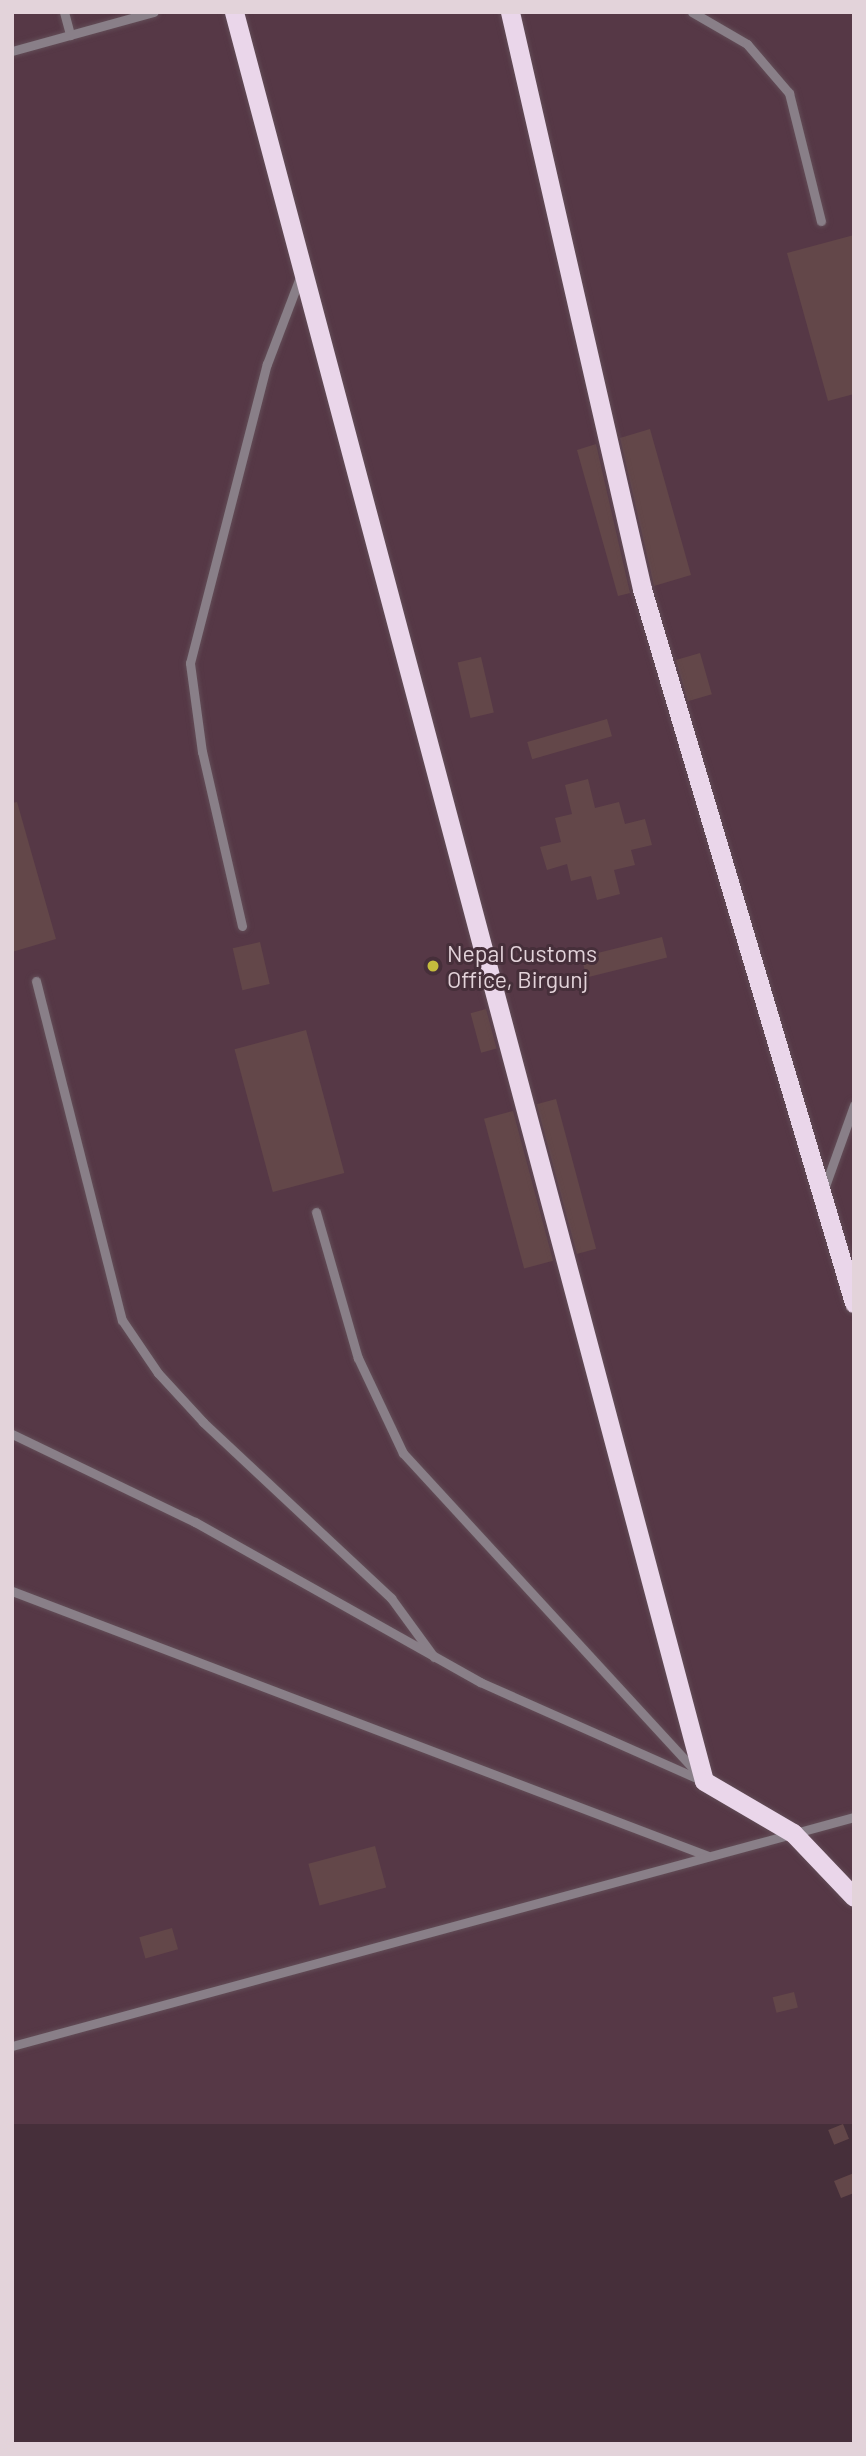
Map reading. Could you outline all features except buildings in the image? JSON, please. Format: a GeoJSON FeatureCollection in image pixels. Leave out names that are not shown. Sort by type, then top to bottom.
{"type":"FeatureCollection","features":[{"type":"Feature","properties":{"kind":"highway"},"geometry":{"type":"LineString","coordinates":[[234,12],[301,275],[704,1781],[793,1833],[854,1897]]}},
{"type":"Feature","properties":{"kind":"highway"},"geometry":{"type":"LineString","coordinates":[[510,12],[642,589],[823,1190],[854,1303]]}},
{"type":"Feature","properties":{"kind":"lane"},"geometry":{"type":"LineString","coordinates":[[64,12],[70,35]]}},
{"type":"Feature","properties":{"kind":"lane"},"geometry":{"type":"LineString","coordinates":[[12,51],[154,12]]}},
{"type":"Feature","properties":{"kind":"lane"},"geometry":{"type":"LineString","coordinates":[[692,12],[747,44],[789,93],[821,221]]}},
{"type":"Feature","properties":{"kind":"lane"},"geometry":{"type":"LineString","coordinates":[[242,926],[202,752],[190,663],[267,364],[301,275]]}},
{"type":"Feature","properties":{"kind":"lane"},"geometry":{"type":"LineString","coordinates":[[36,981],[122,1320],[194,1412],[391,1598],[434,1657]]}},
{"type":"Feature","properties":{"kind":"lane"},"geometry":{"type":"LineString","coordinates":[[823,1190],[854,1105]]}},
{"type":"Feature","properties":{"kind":"lane"},"geometry":{"type":"LineString","coordinates":[[316,1212],[358,1358],[403,1453],[704,1781]]}},
{"type":"Feature","properties":{"kind":"lane"},"geometry":{"type":"LineString","coordinates":[[12,1434],[195,1522],[434,1657],[704,1781]]}},
{"type":"Feature","properties":{"kind":"lane"},"geometry":{"type":"LineString","coordinates":[[12,1591],[708,1856]]}},
{"type":"Feature","properties":{"kind":"lane"},"geometry":{"type":"LineString","coordinates":[[12,2046],[854,1817]]}},
{"type":"Feature","properties":{"kind":"shaded area","name":"Nepal Customs Office, Birgunj"},"geometry":{"type":"Polygon","coordinates":[[[12,12],[854,12],[854,2124],[12,2124],[12,12]]]}},
{"type":"Feature","properties":{"kind":"place","name":"Nepal Customs Office, Birgunj"},"geometry":{"type":"Point","coordinates":[433,966]}}]}
